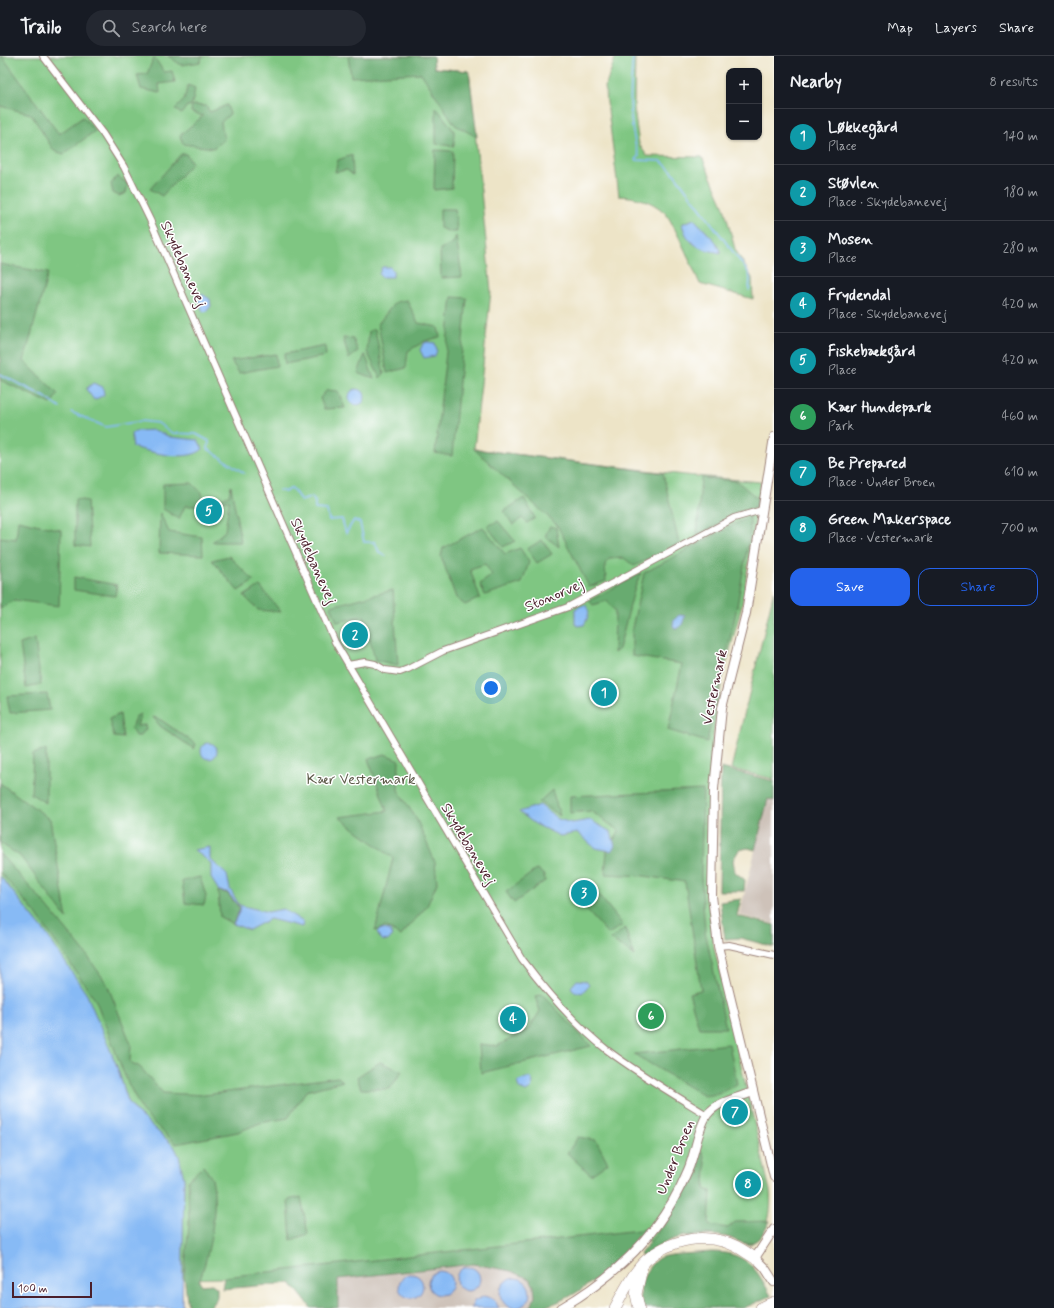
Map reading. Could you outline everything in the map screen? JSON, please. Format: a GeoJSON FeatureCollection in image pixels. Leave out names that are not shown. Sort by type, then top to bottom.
{"type":"FeatureCollection","features":[{"type":"Feature","properties":{"kind":"highway"},"geometry":{"type":"LineString","coordinates":[[615,1308],[639,1268],[662,1249],[684,1241],[709,1238],[736,1246],[755,1258]]}},
{"type":"Feature","properties":{"kind":"highway"},"geometry":{"type":"LineString","coordinates":[[639,1308],[636,1294],[637,1283],[643,1269],[653,1256]]}},
{"type":"Feature","properties":{"kind":"highway"},"geometry":{"type":"LineString","coordinates":[[761,1308],[774,1302]]}},
{"type":"Feature","properties":{"kind":"street","name":"Skydebanevej"},"geometry":{"type":"LineString","coordinates":[[44,56],[103,134],[129,175],[334,640],[522,959],[542,984],[585,1030],[607,1050],[648,1079],[707,1115]]}},
{"type":"Feature","properties":{"kind":"street","name":"Vestermark"},"geometry":{"type":"LineString","coordinates":[[774,437],[746,613],[722,708],[717,750],[712,896],[718,946],[774,1177]]}},
{"type":"Feature","properties":{"kind":"street","name":"Stonorvej"},"geometry":{"type":"LineString","coordinates":[[348,665],[365,662],[385,670],[400,672],[443,651],[568,606],[734,518],[762,510]]}},
{"type":"Feature","properties":{"kind":"street"},"geometry":{"type":"LineString","coordinates":[[718,946],[729,945],[774,955]]}},
{"type":"Feature","properties":{"kind":"street","name":"Under Broen"},"geometry":{"type":"LineString","coordinates":[[561,1308],[607,1278],[628,1259],[652,1232],[676,1197],[688,1169],[707,1115],[716,1106],[724,1102],[753,1092]]}},
{"type":"Feature","properties":{"kind":"street"},"geometry":{"type":"LineString","coordinates":[[774,1229],[755,1258],[765,1268],[774,1282]]}},
{"type":"Feature","properties":{"kind":"shaded area"},"geometry":{"type":"Polygon","coordinates":[[[768,799],[774,800],[774,924],[739,915],[768,799]]]}},
{"type":"Feature","properties":{"kind":"shaded area"},"geometry":{"type":"Polygon","coordinates":[[[474,1264],[511,1271],[530,1279],[534,1286],[535,1296],[531,1308],[338,1308],[337,1279],[474,1264]]]}},
{"type":"Feature","properties":{"kind":"green space","name":"Kær Vestermark"},"geometry":{"type":"Polygon","coordinates":[[[0,56],[433,56],[434,68],[469,71],[491,291],[474,449],[685,475],[761,482],[742,605],[722,680],[711,749],[708,870],[709,910],[713,943],[770,1191],[770,1214],[768,1222],[761,1235],[749,1245],[723,1235],[675,1237],[658,1244],[632,1235],[222,1278],[182,1279],[184,1179],[174,1146],[136,1112],[128,1101],[116,1064],[45,932],[0,876],[0,56]]]}},
{"type":"Feature","properties":{"kind":"green space"},"geometry":{"type":"Polygon","coordinates":[[[0,56],[2,56],[59,134],[83,117],[95,131],[64,154],[54,151],[31,114],[0,106],[0,56]]]}},
{"type":"Feature","properties":{"kind":"green space"},"geometry":{"type":"Polygon","coordinates":[[[168,56],[202,56],[201,62],[181,65],[168,56]]]}},
{"type":"Feature","properties":{"kind":"green space"},"geometry":{"type":"Polygon","coordinates":[[[348,56],[433,56],[434,68],[469,71],[477,137],[455,125],[421,73],[351,77],[348,56]]]}},
{"type":"Feature","properties":{"kind":"green space"},"geometry":{"type":"Polygon","coordinates":[[[616,56],[635,56],[634,108],[639,144],[647,156],[702,157],[724,207],[735,249],[752,278],[753,299],[700,284],[668,216],[649,202],[631,197],[619,196],[605,87],[616,56]],[[694,219],[682,224],[709,235],[694,219]]]}},
{"type":"Feature","properties":{"kind":"green space"},"geometry":{"type":"Polygon","coordinates":[[[154,57],[164,72],[172,71],[175,82],[159,84],[160,93],[141,89],[137,75],[147,74],[154,57]]]}},
{"type":"Feature","properties":{"kind":"green space"},"geometry":{"type":"Polygon","coordinates":[[[188,85],[195,88],[193,101],[181,114],[175,109],[184,100],[188,85]]]}},
{"type":"Feature","properties":{"kind":"green space"},"geometry":{"type":"Polygon","coordinates":[[[192,105],[206,106],[210,112],[227,105],[230,114],[221,122],[224,140],[213,148],[183,144],[180,135],[203,116],[191,112],[192,105]]]}},
{"type":"Feature","properties":{"kind":"green space"},"geometry":{"type":"Polygon","coordinates":[[[436,107],[454,131],[454,146],[436,144],[436,107]]]}},
{"type":"Feature","properties":{"kind":"green space"},"geometry":{"type":"Polygon","coordinates":[[[435,150],[453,151],[452,188],[434,190],[435,150]]]}},
{"type":"Feature","properties":{"kind":"green space"},"geometry":{"type":"Polygon","coordinates":[[[181,154],[186,154],[192,163],[162,196],[150,189],[181,154]]]}},
{"type":"Feature","properties":{"kind":"green space"},"geometry":{"type":"Polygon","coordinates":[[[352,155],[353,175],[347,170],[335,172],[338,160],[352,155]]]}},
{"type":"Feature","properties":{"kind":"green space"},"geometry":{"type":"Polygon","coordinates":[[[117,176],[128,184],[126,193],[119,196],[113,193],[111,184],[117,176]]]}},
{"type":"Feature","properties":{"kind":"green space"},"geometry":{"type":"Polygon","coordinates":[[[440,209],[455,209],[457,232],[450,232],[440,228],[440,209]]]}},
{"type":"Feature","properties":{"kind":"green space"},"geometry":{"type":"Polygon","coordinates":[[[456,236],[462,277],[441,278],[440,249],[453,243],[456,236]]]}},
{"type":"Feature","properties":{"kind":"green space"},"geometry":{"type":"Polygon","coordinates":[[[0,264],[48,273],[24,361],[58,394],[51,404],[0,380],[0,264]]]}},
{"type":"Feature","properties":{"kind":"green space"},"geometry":{"type":"Polygon","coordinates":[[[452,297],[467,298],[452,456],[435,453],[452,297]]]}},
{"type":"Feature","properties":{"kind":"green space"},"geometry":{"type":"Polygon","coordinates":[[[407,300],[418,323],[438,327],[440,337],[425,341],[408,351],[406,368],[387,373],[378,324],[395,302],[407,300]]]}},
{"type":"Feature","properties":{"kind":"green space"},"geometry":{"type":"Polygon","coordinates":[[[375,329],[384,374],[380,378],[367,352],[369,331],[375,329]]]}},
{"type":"Feature","properties":{"kind":"green space"},"geometry":{"type":"Polygon","coordinates":[[[343,338],[353,339],[358,351],[349,359],[343,338]]]}},
{"type":"Feature","properties":{"kind":"green space"},"geometry":{"type":"Polygon","coordinates":[[[325,346],[326,356],[285,364],[284,354],[325,346]]]}},
{"type":"Feature","properties":{"kind":"green space"},"geometry":{"type":"Polygon","coordinates":[[[276,354],[277,366],[239,373],[231,361],[276,354]]]}},
{"type":"Feature","properties":{"kind":"green space"},"geometry":{"type":"Polygon","coordinates":[[[365,354],[374,379],[358,373],[365,354]]]}},
{"type":"Feature","properties":{"kind":"green space"},"geometry":{"type":"Polygon","coordinates":[[[327,390],[338,391],[345,408],[324,409],[320,398],[327,390]]]}},
{"type":"Feature","properties":{"kind":"green space"},"geometry":{"type":"Polygon","coordinates":[[[474,449],[663,473],[679,544],[634,566],[624,558],[609,559],[605,564],[606,581],[589,587],[557,525],[474,449]]]}},
{"type":"Feature","properties":{"kind":"green space"},"geometry":{"type":"Polygon","coordinates":[[[701,478],[737,481],[757,498],[756,506],[697,535],[701,478]]]}},
{"type":"Feature","properties":{"kind":"green space"},"geometry":{"type":"Polygon","coordinates":[[[192,483],[202,493],[204,506],[185,506],[179,519],[163,509],[163,484],[192,483]]]}},
{"type":"Feature","properties":{"kind":"green space"},"geometry":{"type":"Polygon","coordinates":[[[231,486],[241,542],[212,542],[225,531],[229,501],[217,500],[229,495],[231,486]]]}},
{"type":"Feature","properties":{"kind":"green space"},"geometry":{"type":"Polygon","coordinates":[[[524,498],[535,518],[527,523],[522,518],[513,525],[504,511],[524,498]]]}},
{"type":"Feature","properties":{"kind":"green space"},"geometry":{"type":"Polygon","coordinates":[[[75,499],[87,501],[90,547],[75,545],[75,499]]]}},
{"type":"Feature","properties":{"kind":"green space"},"geometry":{"type":"Polygon","coordinates":[[[160,513],[169,532],[202,537],[203,555],[159,553],[160,513]]]}},
{"type":"Feature","properties":{"kind":"green space"},"geometry":{"type":"Polygon","coordinates":[[[750,516],[750,532],[736,612],[707,742],[668,730],[682,664],[632,656],[632,628],[644,573],[750,516]]]}},
{"type":"Feature","properties":{"kind":"green space"},"geometry":{"type":"Polygon","coordinates":[[[18,520],[61,530],[59,606],[14,600],[0,609],[0,537],[16,539],[18,520]]]}},
{"type":"Feature","properties":{"kind":"green space"},"geometry":{"type":"Polygon","coordinates":[[[498,521],[515,541],[503,547],[487,526],[498,521]]]}},
{"type":"Feature","properties":{"kind":"green space"},"geometry":{"type":"Polygon","coordinates":[[[550,526],[556,528],[559,547],[545,536],[550,526]]]}},
{"type":"Feature","properties":{"kind":"green space"},"geometry":{"type":"Polygon","coordinates":[[[483,527],[505,554],[520,548],[529,562],[522,583],[485,595],[480,584],[492,575],[485,564],[470,569],[480,598],[465,605],[456,598],[441,556],[443,548],[483,527]]]}},
{"type":"Feature","properties":{"kind":"green space"},"geometry":{"type":"Polygon","coordinates":[[[542,540],[552,554],[537,563],[527,549],[542,540]]]}},
{"type":"Feature","properties":{"kind":"green space"},"geometry":{"type":"Polygon","coordinates":[[[229,556],[254,581],[238,591],[212,560],[229,556]]]}},
{"type":"Feature","properties":{"kind":"green space"},"geometry":{"type":"Polygon","coordinates":[[[641,573],[634,590],[619,649],[614,653],[615,611],[607,601],[593,605],[589,601],[641,573]]]}},
{"type":"Feature","properties":{"kind":"green space"},"geometry":{"type":"Polygon","coordinates":[[[74,577],[117,585],[115,596],[74,590],[74,577]]]}},
{"type":"Feature","properties":{"kind":"green space"},"geometry":{"type":"Polygon","coordinates":[[[260,586],[281,612],[258,610],[244,596],[260,586]]]}},
{"type":"Feature","properties":{"kind":"green space"},"geometry":{"type":"Polygon","coordinates":[[[393,590],[398,665],[375,660],[364,616],[337,622],[331,606],[393,590]]]}},
{"type":"Feature","properties":{"kind":"green space"},"geometry":{"type":"Polygon","coordinates":[[[774,591],[774,779],[731,769],[774,591]]]}},
{"type":"Feature","properties":{"kind":"green space"},"geometry":{"type":"Polygon","coordinates":[[[35,639],[41,685],[26,688],[20,644],[35,639]]]}},
{"type":"Feature","properties":{"kind":"green space"},"geometry":{"type":"Polygon","coordinates":[[[47,694],[50,710],[10,713],[7,696],[47,694]]]}},
{"type":"Feature","properties":{"kind":"green space"},"geometry":{"type":"Polygon","coordinates":[[[120,714],[123,738],[114,737],[109,719],[120,714]]]}},
{"type":"Feature","properties":{"kind":"green space"},"geometry":{"type":"Polygon","coordinates":[[[141,714],[137,726],[145,725],[146,729],[140,736],[135,736],[131,728],[136,716],[141,714]]]}},
{"type":"Feature","properties":{"kind":"green space"},"geometry":{"type":"Polygon","coordinates":[[[153,717],[161,720],[196,744],[194,749],[160,726],[153,717]]]}},
{"type":"Feature","properties":{"kind":"green space"},"geometry":{"type":"Polygon","coordinates":[[[46,750],[46,803],[31,794],[33,754],[46,750]]]}},
{"type":"Feature","properties":{"kind":"green space"},"geometry":{"type":"Polygon","coordinates":[[[385,754],[399,760],[398,790],[417,820],[435,862],[437,883],[427,906],[401,936],[386,927],[375,931],[393,858],[339,817],[387,811],[368,759],[385,754]]]}},
{"type":"Feature","properties":{"kind":"green space"},"geometry":{"type":"Polygon","coordinates":[[[721,768],[774,781],[774,801],[768,799],[755,850],[748,848],[739,850],[733,860],[735,872],[745,880],[744,891],[719,891],[721,768]]]}},
{"type":"Feature","properties":{"kind":"green space"},"geometry":{"type":"Polygon","coordinates":[[[0,783],[50,819],[67,919],[20,856],[0,843],[0,783]]]}},
{"type":"Feature","properties":{"kind":"green space"},"geometry":{"type":"Polygon","coordinates":[[[552,790],[560,816],[539,802],[552,790]]]}},
{"type":"Feature","properties":{"kind":"green space"},"geometry":{"type":"Polygon","coordinates":[[[703,790],[701,876],[705,931],[726,1028],[699,1028],[689,993],[701,990],[685,882],[644,876],[605,874],[607,851],[619,831],[591,811],[570,813],[570,796],[703,790]]]}},
{"type":"Feature","properties":{"kind":"green space"},"geometry":{"type":"Polygon","coordinates":[[[0,854],[45,904],[86,954],[107,984],[131,1044],[130,1062],[140,1067],[163,1093],[205,1095],[338,1077],[343,1081],[306,1091],[288,1118],[260,1123],[238,1132],[176,1144],[143,1113],[126,1079],[96,1001],[36,914],[0,872],[0,854]]]}},
{"type":"Feature","properties":{"kind":"green space"},"geometry":{"type":"Polygon","coordinates":[[[537,869],[544,875],[545,881],[514,903],[506,892],[537,869]]]}},
{"type":"Feature","properties":{"kind":"green space"},"geometry":{"type":"Polygon","coordinates":[[[200,877],[206,896],[204,905],[185,903],[182,881],[200,877]]]}},
{"type":"Feature","properties":{"kind":"green space"},"geometry":{"type":"Polygon","coordinates":[[[594,889],[623,925],[608,934],[581,904],[587,890],[594,889]]]}},
{"type":"Feature","properties":{"kind":"green space"},"geometry":{"type":"Polygon","coordinates":[[[218,891],[227,893],[240,909],[233,924],[220,917],[218,891]]]}},
{"type":"Feature","properties":{"kind":"green space"},"geometry":{"type":"Polygon","coordinates":[[[741,899],[737,916],[774,925],[774,947],[740,938],[725,939],[720,902],[741,899]]]}},
{"type":"Feature","properties":{"kind":"green space"},"geometry":{"type":"Polygon","coordinates":[[[625,928],[634,956],[611,939],[625,928]]]}},
{"type":"Feature","properties":{"kind":"green space"},"geometry":{"type":"Polygon","coordinates":[[[542,994],[591,1046],[481,1073],[479,1044],[497,1046],[529,1029],[540,1011],[535,997],[542,994]]]}},
{"type":"Feature","properties":{"kind":"green space"},"geometry":{"type":"Polygon","coordinates":[[[729,1044],[737,1084],[718,1094],[704,1096],[634,1054],[729,1044]]]}},
{"type":"Feature","properties":{"kind":"green space"},"geometry":{"type":"Polygon","coordinates":[[[380,1062],[402,1071],[390,1089],[361,1089],[357,1077],[380,1062]]]}},
{"type":"Feature","properties":{"kind":"green space"},"geometry":{"type":"Polygon","coordinates":[[[578,1137],[596,1140],[608,1163],[591,1175],[567,1153],[578,1137]]]}},
{"type":"Feature","properties":{"kind":"green space"},"geometry":{"type":"Polygon","coordinates":[[[698,1151],[703,1152],[706,1167],[705,1189],[711,1191],[709,1225],[728,1228],[735,1222],[770,1221],[760,1238],[754,1242],[744,1243],[729,1238],[703,1234],[682,1236],[663,1244],[643,1257],[640,1254],[665,1223],[678,1199],[698,1151]]]}},
{"type":"Feature","properties":{"kind":"green space"},"geometry":{"type":"Polygon","coordinates":[[[203,1166],[212,1179],[214,1190],[214,1216],[206,1259],[199,1281],[201,1285],[212,1284],[217,1288],[217,1298],[209,1308],[188,1308],[184,1275],[189,1225],[188,1180],[203,1166]]]}},
{"type":"Feature","properties":{"kind":"green space"},"geometry":{"type":"Polygon","coordinates":[[[301,1197],[308,1234],[291,1240],[288,1200],[301,1197]]]}},
{"type":"Feature","properties":{"kind":"green space"},"geometry":{"type":"Polygon","coordinates":[[[648,1229],[625,1254],[595,1280],[563,1300],[547,1306],[531,1308],[535,1296],[534,1286],[530,1279],[511,1271],[474,1264],[338,1279],[338,1308],[311,1308],[291,1283],[222,1289],[224,1277],[648,1229]]]}},
{"type":"Feature","properties":{"kind":"green space"},"geometry":{"type":"Polygon","coordinates":[[[711,1252],[733,1255],[748,1263],[755,1269],[771,1296],[744,1308],[644,1308],[640,1295],[642,1281],[645,1274],[654,1262],[659,1258],[668,1256],[711,1252]]]}},
{"type":"Feature","properties":{"kind":"water"},"geometry":{"type":"Polygon","coordinates":[[[694,219],[716,242],[721,253],[701,248],[691,242],[682,224],[694,219]]]}},
{"type":"Feature","properties":{"kind":"water"},"geometry":{"type":"Polygon","coordinates":[[[382,267],[390,267],[393,270],[393,277],[381,277],[379,274],[382,267]]]}},
{"type":"Feature","properties":{"kind":"water"},"geometry":{"type":"Polygon","coordinates":[[[202,294],[210,299],[211,306],[207,311],[203,312],[198,299],[202,294]]]}},
{"type":"Feature","properties":{"kind":"water"},"geometry":{"type":"Polygon","coordinates":[[[427,342],[435,343],[437,350],[435,356],[424,358],[420,350],[423,344],[427,342]]]}},
{"type":"Feature","properties":{"kind":"water"},"geometry":{"type":"Polygon","coordinates":[[[93,383],[103,387],[104,395],[94,400],[86,389],[93,383]]]}},
{"type":"Feature","properties":{"kind":"water"},"geometry":{"type":"Polygon","coordinates":[[[357,389],[363,391],[365,397],[363,403],[357,405],[351,403],[349,397],[351,391],[357,389]]]}},
{"type":"Feature","properties":{"kind":"water"},"geometry":{"type":"Polygon","coordinates":[[[154,430],[170,437],[198,440],[203,449],[196,453],[179,456],[159,454],[133,447],[131,434],[135,431],[154,430]]]}},
{"type":"Feature","properties":{"kind":"water"},"geometry":{"type":"Polygon","coordinates":[[[583,605],[587,606],[589,611],[588,616],[584,625],[578,626],[575,624],[575,609],[583,605]]]}},
{"type":"Feature","properties":{"kind":"water"},"geometry":{"type":"Polygon","coordinates":[[[679,615],[685,616],[682,625],[676,629],[673,626],[674,620],[679,615]]]}},
{"type":"Feature","properties":{"kind":"water"},"geometry":{"type":"Polygon","coordinates":[[[209,743],[215,745],[217,751],[215,757],[209,759],[203,757],[201,751],[203,745],[209,743]]]}},
{"type":"Feature","properties":{"kind":"water"},"geometry":{"type":"Polygon","coordinates":[[[540,805],[558,819],[572,823],[590,820],[611,832],[615,846],[611,851],[595,848],[578,833],[560,836],[535,824],[519,812],[540,805]]]}},
{"type":"Feature","properties":{"kind":"water"},"geometry":{"type":"Polygon","coordinates":[[[210,847],[210,859],[227,875],[230,889],[239,905],[268,912],[283,909],[303,922],[302,927],[270,919],[249,930],[233,924],[241,908],[227,892],[219,891],[211,878],[211,863],[194,850],[210,847]]]}},
{"type":"Feature","properties":{"kind":"water"},"geometry":{"type":"Polygon","coordinates":[[[0,876],[45,932],[87,995],[116,1064],[128,1101],[136,1112],[174,1146],[179,1156],[184,1179],[182,1308],[0,1308],[0,876]]]}},
{"type":"Feature","properties":{"kind":"water"},"geometry":{"type":"Polygon","coordinates":[[[381,929],[389,930],[393,935],[388,941],[381,940],[377,933],[381,929]]]}},
{"type":"Feature","properties":{"kind":"water"},"geometry":{"type":"Polygon","coordinates":[[[577,980],[586,981],[589,985],[582,993],[574,991],[571,987],[577,980]]]}},
{"type":"Feature","properties":{"kind":"water"},"geometry":{"type":"Polygon","coordinates":[[[526,1078],[531,1078],[533,1083],[531,1089],[526,1092],[519,1088],[517,1082],[526,1078]]]}},
{"type":"Feature","properties":{"kind":"water"},"geometry":{"type":"Polygon","coordinates":[[[468,1267],[473,1268],[479,1274],[479,1284],[473,1290],[468,1291],[463,1290],[457,1284],[456,1279],[457,1274],[463,1268],[468,1267]]]}},
{"type":"Feature","properties":{"kind":"water"},"geometry":{"type":"Polygon","coordinates":[[[440,1271],[445,1272],[451,1278],[451,1288],[445,1294],[440,1295],[435,1294],[429,1288],[428,1283],[429,1278],[435,1272],[440,1271]]]}},
{"type":"Feature","properties":{"kind":"water"},"geometry":{"type":"Polygon","coordinates":[[[411,1274],[419,1278],[423,1286],[419,1294],[411,1298],[403,1294],[399,1286],[403,1278],[411,1274]]]}},
{"type":"Feature","properties":{"kind":"water"},"geometry":{"type":"Polygon","coordinates":[[[515,1278],[525,1283],[530,1293],[525,1303],[515,1308],[505,1303],[500,1293],[505,1283],[515,1278]]]}},
{"type":"Feature","properties":{"kind":"water"},"geometry":{"type":"Polygon","coordinates":[[[484,1296],[494,1299],[499,1308],[471,1308],[474,1301],[484,1296]]]}},
{"type":"Feature","properties":{"kind":"waterway"},"geometry":{"type":"LineString","coordinates":[[633,56],[630,106],[635,143],[639,156],[636,160],[661,161],[672,171],[749,273],[749,290]]}},
{"type":"Feature","properties":{"kind":"waterway"},"geometry":{"type":"LineString","coordinates":[[0,374],[45,397],[60,408]]}},
{"type":"Feature","properties":{"kind":"waterway"},"geometry":{"type":"LineString","coordinates":[[71,412],[106,427],[141,421],[158,423],[172,433],[196,434],[209,441],[208,449],[244,473]]}},
{"type":"Feature","properties":{"kind":"waterway"},"geometry":{"type":"LineString","coordinates":[[279,490],[285,492],[292,488],[301,501],[312,497],[315,502],[315,509],[327,510],[329,520],[342,519],[346,533],[354,520],[360,523],[364,542],[375,542],[379,552],[386,556]]}},
{"type":"Feature","properties":{"kind":"place","name":"Fiskebækgård"},"geometry":{"type":"Point","coordinates":[209,511]}},
{"type":"Feature","properties":{"kind":"place","name":"Støvlen"},"geometry":{"type":"Point","coordinates":[355,635]}},
{"type":"Feature","properties":{"kind":"place","name":"Løkkegård"},"geometry":{"type":"Point","coordinates":[604,693]}},
{"type":"Feature","properties":{"kind":"place","name":"Mosen"},"geometry":{"type":"Point","coordinates":[584,893]}},
{"type":"Feature","properties":{"kind":"place","name":"Kær Hundepark"},"geometry":{"type":"Point","coordinates":[651,1016]}},
{"type":"Feature","properties":{"kind":"place","name":"Frydendal"},"geometry":{"type":"Point","coordinates":[513,1019]}},
{"type":"Feature","properties":{"kind":"place","name":"Be Prepared"},"geometry":{"type":"Point","coordinates":[735,1112]}},
{"type":"Feature","properties":{"kind":"place","name":"Green Makerspace"},"geometry":{"type":"Point","coordinates":[748,1184]}}]}
